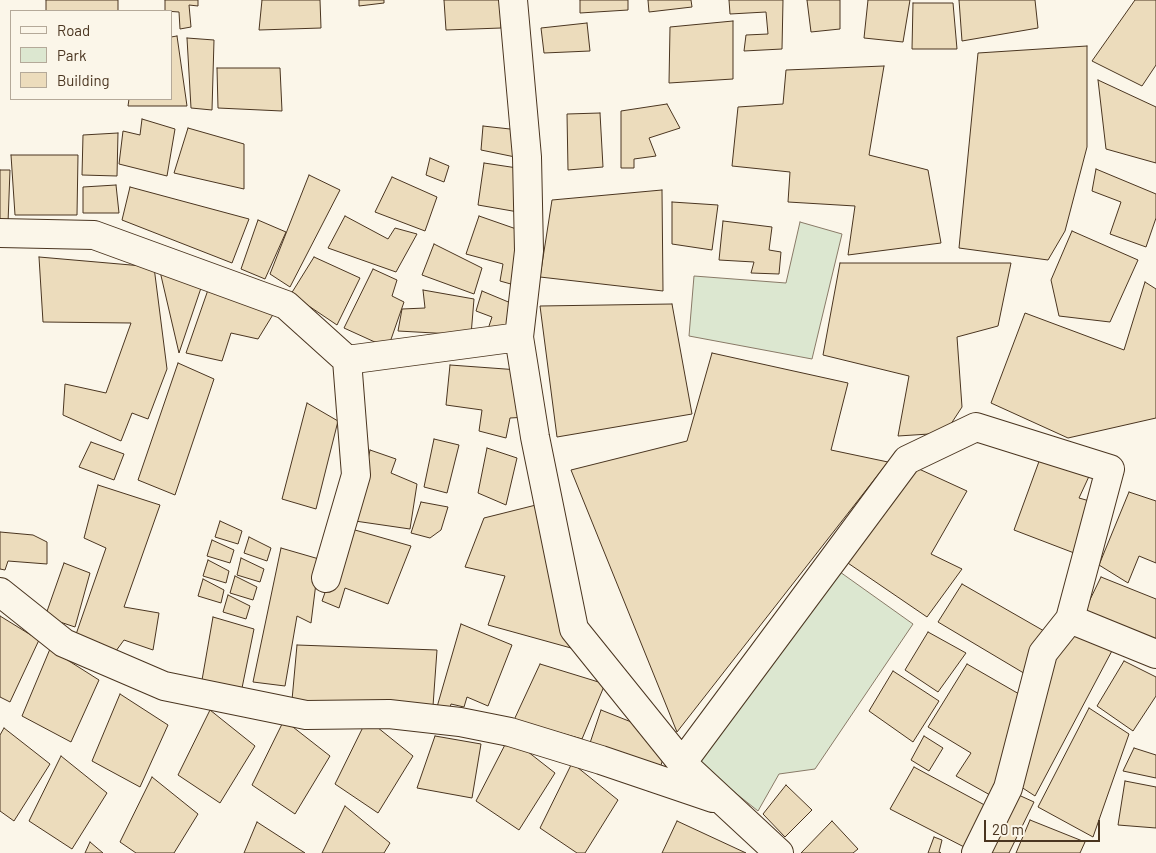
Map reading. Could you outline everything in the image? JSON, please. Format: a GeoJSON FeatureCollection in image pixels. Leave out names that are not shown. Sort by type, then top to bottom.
{"type":"FeatureCollection","features":[{"type":"Feature","properties":{"kind":"street"},"geometry":{"type":"LineString","coordinates":[[513,0],[527,157],[529,251],[519,337],[535,437],[574,629],[682,762],[779,853]]}},
{"type":"Feature","properties":{"kind":"street"},"geometry":{"type":"LineString","coordinates":[[0,233],[94,235],[259,295],[286,305],[346,360],[356,475],[326,578]]}},
{"type":"Feature","properties":{"kind":"street"},"geometry":{"type":"LineString","coordinates":[[346,360],[519,337]]}},
{"type":"Feature","properties":{"kind":"street"},"geometry":{"type":"LineString","coordinates":[[682,762],[906,460],[976,427],[1110,469],[1070,619],[1043,653],[1008,788],[976,853]]}},
{"type":"Feature","properties":{"kind":"street"},"geometry":{"type":"LineString","coordinates":[[0,592],[64,643],[164,686],[306,715],[389,714],[460,722],[510,732],[602,760],[724,802]]}},
{"type":"Feature","properties":{"kind":"street"},"geometry":{"type":"LineString","coordinates":[[1070,619],[1156,654]]}},
{"type":"Feature","properties":{"kind":"green space"},"geometry":{"type":"Polygon","coordinates":[[[800,222],[842,234],[812,359],[689,336],[694,276],[786,283],[800,222]]]}},
{"type":"Feature","properties":{"kind":"green space"},"geometry":{"type":"Polygon","coordinates":[[[840,572],[913,624],[815,769],[779,774],[758,811],[698,763],[840,572]]]}},
{"type":"Feature","properties":{"kind":"building"},"geometry":{"type":"Polygon","coordinates":[[[46,0],[118,0],[118,10],[46,10],[46,0]]]}},
{"type":"Feature","properties":{"kind":"building"},"geometry":{"type":"Polygon","coordinates":[[[165,0],[198,0],[198,6],[189,5],[191,27],[180,29],[179,12],[165,10],[165,0]]]}},
{"type":"Feature","properties":{"kind":"building"},"geometry":{"type":"Polygon","coordinates":[[[262,0],[320,0],[321,28],[259,30],[262,0]]]}},
{"type":"Feature","properties":{"kind":"building"},"geometry":{"type":"Polygon","coordinates":[[[359,0],[384,0],[384,3],[359,6],[359,0]]]}},
{"type":"Feature","properties":{"kind":"building"},"geometry":{"type":"Polygon","coordinates":[[[444,0],[500,0],[501,28],[446,30],[444,0]]]}},
{"type":"Feature","properties":{"kind":"building"},"geometry":{"type":"Polygon","coordinates":[[[580,0],[628,0],[628,10],[580,13],[580,0]]]}},
{"type":"Feature","properties":{"kind":"building"},"geometry":{"type":"Polygon","coordinates":[[[648,0],[691,0],[692,7],[649,12],[648,0]]]}},
{"type":"Feature","properties":{"kind":"building"},"geometry":{"type":"Polygon","coordinates":[[[729,0],[783,0],[782,49],[744,51],[746,35],[768,34],[766,12],[730,14],[729,0]]]}},
{"type":"Feature","properties":{"kind":"building"},"geometry":{"type":"Polygon","coordinates":[[[807,0],[840,0],[840,29],[811,32],[807,0]]]}},
{"type":"Feature","properties":{"kind":"building"},"geometry":{"type":"Polygon","coordinates":[[[868,0],[910,0],[903,42],[864,38],[868,0]]]}},
{"type":"Feature","properties":{"kind":"building"},"geometry":{"type":"Polygon","coordinates":[[[959,0],[1035,0],[1038,28],[962,41],[959,0]]]}},
{"type":"Feature","properties":{"kind":"building"},"geometry":{"type":"Polygon","coordinates":[[[1135,0],[1156,0],[1156,65],[1142,86],[1092,61],[1135,0]]]}},
{"type":"Feature","properties":{"kind":"building"},"geometry":{"type":"Polygon","coordinates":[[[913,3],[953,3],[957,49],[912,49],[913,3]]]}},
{"type":"Feature","properties":{"kind":"building"},"geometry":{"type":"Polygon","coordinates":[[[733,21],[733,79],[669,83],[670,27],[733,21]]]}},
{"type":"Feature","properties":{"kind":"building"},"geometry":{"type":"Polygon","coordinates":[[[587,23],[590,51],[544,53],[541,28],[587,23]]]}},
{"type":"Feature","properties":{"kind":"building"},"geometry":{"type":"Polygon","coordinates":[[[177,36],[187,106],[128,106],[129,100],[172,100],[172,37],[177,36]]]}},
{"type":"Feature","properties":{"kind":"building"},"geometry":{"type":"Polygon","coordinates":[[[187,38],[214,40],[212,110],[191,108],[187,38]]]}},
{"type":"Feature","properties":{"kind":"building"},"geometry":{"type":"Polygon","coordinates":[[[1087,46],[1087,147],[1065,231],[1048,260],[959,248],[978,53],[1087,46]]]}},
{"type":"Feature","properties":{"kind":"building"},"geometry":{"type":"Polygon","coordinates":[[[884,66],[869,155],[928,170],[941,243],[848,255],[855,206],[788,202],[790,172],[732,166],[738,107],[783,104],[786,70],[884,66]]]}},
{"type":"Feature","properties":{"kind":"building"},"geometry":{"type":"Polygon","coordinates":[[[217,68],[280,68],[282,111],[218,108],[217,68]]]}},
{"type":"Feature","properties":{"kind":"building"},"geometry":{"type":"Polygon","coordinates":[[[1098,80],[1156,107],[1156,163],[1106,149],[1098,80]]]}},
{"type":"Feature","properties":{"kind":"building"},"geometry":{"type":"Polygon","coordinates":[[[667,104],[680,128],[649,138],[656,156],[634,159],[634,168],[621,168],[621,111],[667,104]]]}},
{"type":"Feature","properties":{"kind":"building"},"geometry":{"type":"Polygon","coordinates":[[[600,113],[603,167],[568,170],[567,114],[600,113]]]}},
{"type":"Feature","properties":{"kind":"building"},"geometry":{"type":"Polygon","coordinates":[[[142,119],[175,129],[167,176],[119,164],[123,131],[140,135],[142,119]]]}},
{"type":"Feature","properties":{"kind":"building"},"geometry":{"type":"Polygon","coordinates":[[[483,126],[519,130],[520,158],[481,150],[483,126]]]}},
{"type":"Feature","properties":{"kind":"building"},"geometry":{"type":"Polygon","coordinates":[[[188,128],[244,144],[244,189],[174,173],[188,128]]]}},
{"type":"Feature","properties":{"kind":"building"},"geometry":{"type":"Polygon","coordinates":[[[118,133],[117,176],[82,175],[83,135],[118,133]]]}},
{"type":"Feature","properties":{"kind":"building"},"geometry":{"type":"Polygon","coordinates":[[[11,155],[78,155],[77,215],[15,215],[11,155]]]}},
{"type":"Feature","properties":{"kind":"building"},"geometry":{"type":"Polygon","coordinates":[[[430,158],[449,166],[444,182],[426,175],[430,158]]]}},
{"type":"Feature","properties":{"kind":"building"},"geometry":{"type":"Polygon","coordinates":[[[484,163],[524,169],[524,213],[478,205],[484,163]]]}},
{"type":"Feature","properties":{"kind":"building"},"geometry":{"type":"Polygon","coordinates":[[[1096,169],[1156,194],[1156,218],[1146,247],[1110,234],[1121,202],[1092,191],[1096,169]]]}},
{"type":"Feature","properties":{"kind":"building"},"geometry":{"type":"Polygon","coordinates":[[[0,170],[10,170],[8,223],[0,223],[0,170]]]}},
{"type":"Feature","properties":{"kind":"building"},"geometry":{"type":"Polygon","coordinates":[[[309,175],[340,190],[290,287],[270,274],[309,175]]]}},
{"type":"Feature","properties":{"kind":"building"},"geometry":{"type":"Polygon","coordinates":[[[392,177],[437,197],[425,231],[375,212],[392,177]]]}},
{"type":"Feature","properties":{"kind":"building"},"geometry":{"type":"Polygon","coordinates":[[[116,185],[119,213],[83,213],[83,187],[116,185]]]}},
{"type":"Feature","properties":{"kind":"building"},"geometry":{"type":"Polygon","coordinates":[[[130,187],[249,219],[232,263],[122,220],[130,187]]]}},
{"type":"Feature","properties":{"kind":"building"},"geometry":{"type":"Polygon","coordinates":[[[662,190],[663,291],[540,277],[552,200],[662,190]]]}},
{"type":"Feature","properties":{"kind":"building"},"geometry":{"type":"Polygon","coordinates":[[[672,202],[718,205],[712,250],[672,244],[672,202]]]}},
{"type":"Feature","properties":{"kind":"building"},"geometry":{"type":"Polygon","coordinates":[[[345,216],[388,239],[395,228],[417,234],[396,272],[328,248],[345,216]]]}},
{"type":"Feature","properties":{"kind":"building"},"geometry":{"type":"Polygon","coordinates":[[[479,216],[522,231],[518,286],[500,281],[503,264],[466,254],[479,216]]]}},
{"type":"Feature","properties":{"kind":"building"},"geometry":{"type":"Polygon","coordinates":[[[258,220],[286,232],[265,279],[241,269],[258,220]]]}},
{"type":"Feature","properties":{"kind":"building"},"geometry":{"type":"Polygon","coordinates":[[[723,221],[772,227],[769,250],[781,252],[779,274],[751,273],[754,262],[719,260],[723,221]]]}},
{"type":"Feature","properties":{"kind":"building"},"geometry":{"type":"Polygon","coordinates":[[[1072,231],[1138,260],[1110,322],[1059,316],[1051,280],[1072,231]]]}},
{"type":"Feature","properties":{"kind":"building"},"geometry":{"type":"Polygon","coordinates":[[[434,244],[482,268],[474,294],[422,275],[434,244]]]}},
{"type":"Feature","properties":{"kind":"building"},"geometry":{"type":"Polygon","coordinates":[[[39,257],[154,267],[167,369],[148,419],[132,413],[121,441],[63,415],[65,384],[106,393],[131,323],[43,322],[39,257]]]}},
{"type":"Feature","properties":{"kind":"building"},"geometry":{"type":"Polygon","coordinates":[[[314,257],[360,278],[337,325],[291,294],[314,257]]]}},
{"type":"Feature","properties":{"kind":"building"},"geometry":{"type":"Polygon","coordinates":[[[840,263],[1011,263],[998,326],[957,337],[962,407],[945,433],[898,436],[909,376],[823,355],[840,263]]]}},
{"type":"Feature","properties":{"kind":"building"},"geometry":{"type":"Polygon","coordinates":[[[159,267],[202,285],[179,353],[159,267]]]}},
{"type":"Feature","properties":{"kind":"building"},"geometry":{"type":"Polygon","coordinates":[[[373,269],[397,280],[392,296],[404,302],[388,348],[344,328],[373,269]]]}},
{"type":"Feature","properties":{"kind":"building"},"geometry":{"type":"Polygon","coordinates":[[[1145,282],[1156,289],[1156,418],[1068,438],[991,403],[1025,313],[1124,350],[1145,282]]]}},
{"type":"Feature","properties":{"kind":"building"},"geometry":{"type":"Polygon","coordinates":[[[209,287],[277,308],[258,339],[231,333],[222,361],[186,353],[209,287]]]}},
{"type":"Feature","properties":{"kind":"building"},"geometry":{"type":"Polygon","coordinates":[[[423,290],[474,299],[471,335],[398,331],[402,309],[425,308],[423,290]]]}},
{"type":"Feature","properties":{"kind":"building"},"geometry":{"type":"Polygon","coordinates":[[[482,291],[518,306],[509,334],[488,329],[492,317],[476,311],[482,291]]]}},
{"type":"Feature","properties":{"kind":"building"},"geometry":{"type":"Polygon","coordinates":[[[672,304],[692,414],[557,437],[540,306],[672,304]]]}},
{"type":"Feature","properties":{"kind":"building"},"geometry":{"type":"Polygon","coordinates":[[[712,353],[848,383],[831,450],[888,462],[677,732],[571,470],[687,441],[712,353]]]}},
{"type":"Feature","properties":{"kind":"building"},"geometry":{"type":"Polygon","coordinates":[[[178,363],[214,379],[175,495],[138,480],[178,363]]]}},
{"type":"Feature","properties":{"kind":"building"},"geometry":{"type":"Polygon","coordinates":[[[450,365],[519,370],[528,417],[510,418],[506,438],[479,431],[482,410],[446,405],[450,365]]]}},
{"type":"Feature","properties":{"kind":"building"},"geometry":{"type":"Polygon","coordinates":[[[307,403],[338,421],[316,509],[282,499],[307,403]]]}},
{"type":"Feature","properties":{"kind":"building"},"geometry":{"type":"Polygon","coordinates":[[[434,439],[459,445],[447,493],[424,487],[434,439]]]}},
{"type":"Feature","properties":{"kind":"building"},"geometry":{"type":"Polygon","coordinates":[[[91,442],[124,454],[114,480],[79,467],[91,442]]]}},
{"type":"Feature","properties":{"kind":"building"},"geometry":{"type":"Polygon","coordinates":[[[487,448],[517,458],[506,505],[478,493],[487,448]]]}},
{"type":"Feature","properties":{"kind":"building"},"geometry":{"type":"Polygon","coordinates":[[[370,450],[396,459],[391,473],[417,484],[410,529],[355,521],[370,450]]]}},
{"type":"Feature","properties":{"kind":"building"},"geometry":{"type":"Polygon","coordinates":[[[1041,456],[1091,472],[1079,498],[1093,502],[1082,556],[1014,530],[1041,456]]]}},
{"type":"Feature","properties":{"kind":"building"},"geometry":{"type":"Polygon","coordinates":[[[908,464],[967,491],[931,554],[962,569],[927,617],[842,559],[908,464]]]}},
{"type":"Feature","properties":{"kind":"building"},"geometry":{"type":"Polygon","coordinates":[[[98,485],[160,505],[124,607],[159,613],[153,650],[124,640],[110,659],[73,643],[106,548],[84,538],[98,485]]]}},
{"type":"Feature","properties":{"kind":"building"},"geometry":{"type":"Polygon","coordinates":[[[1129,492],[1156,501],[1156,563],[1139,556],[1128,583],[1099,565],[1129,492]]]}},
{"type":"Feature","properties":{"kind":"building"},"geometry":{"type":"Polygon","coordinates":[[[421,502],[448,507],[441,530],[430,538],[411,533],[421,502]]]}},
{"type":"Feature","properties":{"kind":"building"},"geometry":{"type":"Polygon","coordinates":[[[540,504],[571,648],[488,625],[505,576],[465,567],[484,518],[540,504]]]}},
{"type":"Feature","properties":{"kind":"building"},"geometry":{"type":"Polygon","coordinates":[[[220,521],[242,531],[238,544],[215,537],[220,521]]]}},
{"type":"Feature","properties":{"kind":"building"},"geometry":{"type":"Polygon","coordinates":[[[348,528],[411,546],[388,604],[345,588],[339,608],[322,601],[348,528]]]}},
{"type":"Feature","properties":{"kind":"building"},"geometry":{"type":"Polygon","coordinates":[[[0,532],[33,535],[47,542],[47,564],[8,561],[5,570],[0,569],[0,532]]]}},
{"type":"Feature","properties":{"kind":"building"},"geometry":{"type":"Polygon","coordinates":[[[249,537],[271,548],[267,561],[244,553],[249,537]]]}},
{"type":"Feature","properties":{"kind":"building"},"geometry":{"type":"Polygon","coordinates":[[[212,540],[234,550],[230,563],[207,556],[212,540]]]}},
{"type":"Feature","properties":{"kind":"building"},"geometry":{"type":"Polygon","coordinates":[[[281,548],[319,559],[311,623],[297,616],[285,686],[253,682],[281,548]]]}},
{"type":"Feature","properties":{"kind":"building"},"geometry":{"type":"Polygon","coordinates":[[[241,558],[264,569],[260,582],[237,575],[241,558]]]}},
{"type":"Feature","properties":{"kind":"building"},"geometry":{"type":"Polygon","coordinates":[[[208,560],[229,571],[226,583],[203,576],[208,560]]]}},
{"type":"Feature","properties":{"kind":"building"},"geometry":{"type":"Polygon","coordinates":[[[64,563],[90,573],[75,627],[45,617],[64,563]]]}},
{"type":"Feature","properties":{"kind":"building"},"geometry":{"type":"Polygon","coordinates":[[[235,576],[257,587],[253,600],[230,593],[235,576]]]}},
{"type":"Feature","properties":{"kind":"building"},"geometry":{"type":"Polygon","coordinates":[[[1101,577],[1156,599],[1156,645],[1084,612],[1101,577]]]}},
{"type":"Feature","properties":{"kind":"building"},"geometry":{"type":"Polygon","coordinates":[[[203,579],[224,590],[221,603],[198,596],[203,579]]]}},
{"type":"Feature","properties":{"kind":"building"},"geometry":{"type":"Polygon","coordinates":[[[962,584],[1051,635],[1027,675],[938,622],[962,584]]]}},
{"type":"Feature","properties":{"kind":"building"},"geometry":{"type":"Polygon","coordinates":[[[228,595],[250,606],[246,619],[223,612],[228,595]]]}},
{"type":"Feature","properties":{"kind":"building"},"geometry":{"type":"Polygon","coordinates":[[[0,616],[39,640],[10,702],[0,697],[0,616]]]}},
{"type":"Feature","properties":{"kind":"building"},"geometry":{"type":"Polygon","coordinates":[[[213,617],[254,629],[242,688],[202,680],[213,617]]]}},
{"type":"Feature","properties":{"kind":"building"},"geometry":{"type":"Polygon","coordinates":[[[461,624],[512,645],[488,706],[467,697],[464,707],[451,704],[449,711],[437,707],[461,624]]]}},
{"type":"Feature","properties":{"kind":"building"},"geometry":{"type":"Polygon","coordinates":[[[1071,626],[1114,647],[1035,796],[1015,783],[1047,654],[1071,626]]]}},
{"type":"Feature","properties":{"kind":"building"},"geometry":{"type":"Polygon","coordinates":[[[928,632],[966,653],[938,692],[905,670],[928,632]]]}},
{"type":"Feature","properties":{"kind":"building"},"geometry":{"type":"Polygon","coordinates":[[[297,645],[437,650],[433,706],[292,700],[297,645]]]}},
{"type":"Feature","properties":{"kind":"building"},"geometry":{"type":"Polygon","coordinates":[[[50,649],[99,680],[71,742],[22,716],[50,649]]]}},
{"type":"Feature","properties":{"kind":"building"},"geometry":{"type":"Polygon","coordinates":[[[1124,661],[1156,677],[1156,696],[1133,731],[1097,706],[1124,661]]]}},
{"type":"Feature","properties":{"kind":"building"},"geometry":{"type":"Polygon","coordinates":[[[540,664],[605,684],[582,739],[514,720],[540,664]]]}},
{"type":"Feature","properties":{"kind":"building"},"geometry":{"type":"Polygon","coordinates":[[[967,664],[1026,698],[999,800],[956,776],[971,753],[928,727],[967,664]]]}},
{"type":"Feature","properties":{"kind":"building"},"geometry":{"type":"Polygon","coordinates":[[[893,671],[939,701],[913,742],[869,711],[893,671]]]}},
{"type":"Feature","properties":{"kind":"building"},"geometry":{"type":"Polygon","coordinates":[[[120,694],[168,725],[140,787],[92,761],[120,694]]]}},
{"type":"Feature","properties":{"kind":"building"},"geometry":{"type":"Polygon","coordinates":[[[1089,708],[1129,734],[1093,837],[1038,807],[1089,708]]]}},
{"type":"Feature","properties":{"kind":"building"},"geometry":{"type":"Polygon","coordinates":[[[210,710],[255,746],[220,803],[178,775],[210,710]]]}},
{"type":"Feature","properties":{"kind":"building"},"geometry":{"type":"Polygon","coordinates":[[[601,710],[649,729],[666,750],[659,771],[588,749],[601,710]]]}},
{"type":"Feature","properties":{"kind":"building"},"geometry":{"type":"Polygon","coordinates":[[[367,719],[413,756],[378,813],[335,784],[367,719]]]}},
{"type":"Feature","properties":{"kind":"building"},"geometry":{"type":"Polygon","coordinates":[[[284,720],[330,756],[295,814],[252,785],[284,720]]]}},
{"type":"Feature","properties":{"kind":"building"},"geometry":{"type":"Polygon","coordinates":[[[4,728],[50,764],[14,821],[0,811],[0,735],[4,728]]]}},
{"type":"Feature","properties":{"kind":"building"},"geometry":{"type":"Polygon","coordinates":[[[435,736],[481,744],[472,798],[417,788],[435,736]]]}},
{"type":"Feature","properties":{"kind":"building"},"geometry":{"type":"Polygon","coordinates":[[[924,736],[943,748],[929,771],[911,760],[924,736]]]}},
{"type":"Feature","properties":{"kind":"building"},"geometry":{"type":"Polygon","coordinates":[[[509,737],[555,773],[519,830],[476,801],[509,737]]]}},
{"type":"Feature","properties":{"kind":"building"},"geometry":{"type":"Polygon","coordinates":[[[1134,748],[1156,755],[1156,778],[1123,771],[1134,748]]]}},
{"type":"Feature","properties":{"kind":"building"},"geometry":{"type":"Polygon","coordinates":[[[61,756],[107,793],[72,849],[29,821],[61,756]]]}},
{"type":"Feature","properties":{"kind":"building"},"geometry":{"type":"Polygon","coordinates":[[[572,763],[618,800],[585,853],[577,853],[540,828],[572,763]]]}},
{"type":"Feature","properties":{"kind":"building"},"geometry":{"type":"Polygon","coordinates":[[[914,767],[992,809],[970,850],[890,809],[914,767]]]}},
{"type":"Feature","properties":{"kind":"building"},"geometry":{"type":"Polygon","coordinates":[[[152,777],[198,814],[174,853],[136,853],[120,842],[152,777]]]}},
{"type":"Feature","properties":{"kind":"building"},"geometry":{"type":"Polygon","coordinates":[[[1125,781],[1156,787],[1156,828],[1118,825],[1125,781]]]}},
{"type":"Feature","properties":{"kind":"building"},"geometry":{"type":"Polygon","coordinates":[[[786,785],[812,810],[785,837],[763,814],[786,785]]]}},
{"type":"Feature","properties":{"kind":"building"},"geometry":{"type":"Polygon","coordinates":[[[1012,792],[1034,802],[1009,853],[982,853],[1012,792]]]}},
{"type":"Feature","properties":{"kind":"building"},"geometry":{"type":"Polygon","coordinates":[[[345,806],[390,843],[384,853],[322,853],[345,806]]]}},
{"type":"Feature","properties":{"kind":"building"},"geometry":{"type":"Polygon","coordinates":[[[1030,820],[1085,842],[1080,853],[1016,853],[1030,820]]]}},
{"type":"Feature","properties":{"kind":"building"},"geometry":{"type":"Polygon","coordinates":[[[677,821],[746,853],[662,853],[677,821]]]}},
{"type":"Feature","properties":{"kind":"building"},"geometry":{"type":"Polygon","coordinates":[[[832,821],[858,849],[853,853],[801,853],[832,821]]]}},
{"type":"Feature","properties":{"kind":"building"},"geometry":{"type":"Polygon","coordinates":[[[257,822],[305,853],[244,853],[257,822]]]}},
{"type":"Feature","properties":{"kind":"building"},"geometry":{"type":"Polygon","coordinates":[[[934,837],[942,840],[939,852],[941,853],[928,853],[934,837]]]}},
{"type":"Feature","properties":{"kind":"building"},"geometry":{"type":"Polygon","coordinates":[[[90,842],[103,853],[85,853],[90,842]]]}}]}
